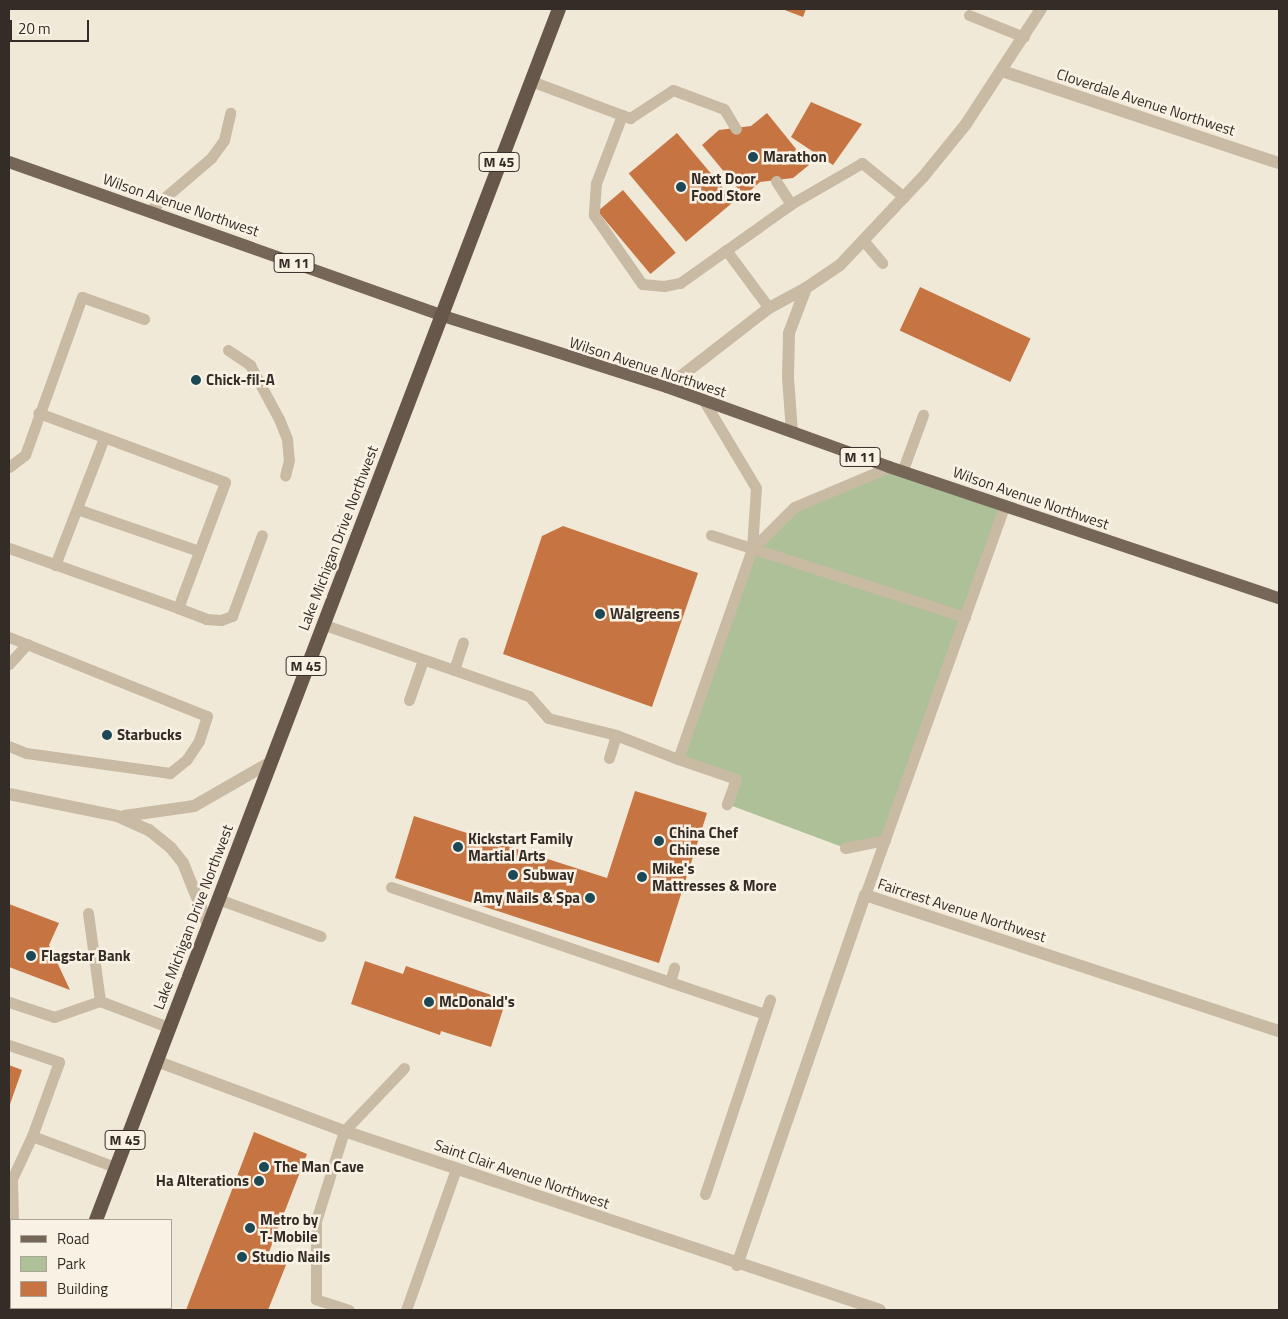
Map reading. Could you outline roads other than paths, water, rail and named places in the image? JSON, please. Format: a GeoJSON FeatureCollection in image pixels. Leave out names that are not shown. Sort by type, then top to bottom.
{"type":"FeatureCollection","features":[{"type":"Feature","properties":{"kind":"highway","name":"Lake Michigan Drive Northwest"},"geometry":{"type":"LineString","coordinates":[[96,1219],[440,315],[559,9]]}},
{"type":"Feature","properties":{"kind":"main road","name":"Wilson Avenue Northwest"},"geometry":{"type":"LineString","coordinates":[[9,162],[440,315],[667,387],[902,472],[1279,598]]}},
{"type":"Feature","properties":{"kind":"street"},"geometry":{"type":"LineString","coordinates":[[667,387],[769,308],[806,288],[840,265],[904,197],[966,124],[1024,38],[1040,9]]}},
{"type":"Feature","properties":{"kind":"street","name":"Cloverdale Avenue Northwest"},"geometry":{"type":"LineString","coordinates":[[1002,71],[1279,163]]}},
{"type":"Feature","properties":{"kind":"street"},"geometry":{"type":"LineString","coordinates":[[792,432],[788,378],[789,333],[806,288]]}},
{"type":"Feature","properties":{"kind":"street"},"geometry":{"type":"LineString","coordinates":[[117,816],[157,813],[194,806],[269,763]]}},
{"type":"Feature","properties":{"kind":"street"},"geometry":{"type":"LineString","coordinates":[[9,794],[117,816],[143,826],[171,848],[188,873],[208,925]]}},
{"type":"Feature","properties":{"kind":"street","name":"Faircrest Avenue Northwest"},"geometry":{"type":"LineString","coordinates":[[737,1265],[865,894],[1279,1031]]}},
{"type":"Feature","properties":{"kind":"street","name":"Saint Clair Avenue Northwest"},"geometry":{"type":"LineString","coordinates":[[156,1061],[344,1131],[737,1265],[880,1310]]}},
{"type":"Feature","properties":{"kind":"lane"},"geometry":{"type":"LineString","coordinates":[[969,15],[1024,38]]}},
{"type":"Feature","properties":{"kind":"lane"},"geometry":{"type":"LineString","coordinates":[[531,81],[630,118],[673,90],[724,109],[736,129]]}},
{"type":"Feature","properties":{"kind":"lane"},"geometry":{"type":"LineString","coordinates":[[149,211],[211,158],[224,140],[230,113]]}},
{"type":"Feature","properties":{"kind":"lane"},"geometry":{"type":"LineString","coordinates":[[622,115],[596,183],[594,215],[642,284],[664,286],[680,283],[791,204],[862,163],[904,197]]}},
{"type":"Feature","properties":{"kind":"lane"},"geometry":{"type":"LineString","coordinates":[[776,181],[791,204]]}},
{"type":"Feature","properties":{"kind":"lane"},"geometry":{"type":"LineString","coordinates":[[863,240],[882,263]]}},
{"type":"Feature","properties":{"kind":"lane"},"geometry":{"type":"LineString","coordinates":[[726,250],[769,308]]}},
{"type":"Feature","properties":{"kind":"lane"},"geometry":{"type":"LineString","coordinates":[[9,467],[25,455],[38,413],[82,297],[144,319]]}},
{"type":"Feature","properties":{"kind":"lane"},"geometry":{"type":"LineString","coordinates":[[228,350],[250,365],[279,418],[287,439],[288,460],[286,476]]}},
{"type":"Feature","properties":{"kind":"lane"},"geometry":{"type":"LineString","coordinates":[[678,759],[752,550],[756,488],[704,401]]}},
{"type":"Feature","properties":{"kind":"lane"},"geometry":{"type":"LineString","coordinates":[[38,413],[225,482],[178,608]]}},
{"type":"Feature","properties":{"kind":"lane"},"geometry":{"type":"LineString","coordinates":[[902,472],[923,415]]}},
{"type":"Feature","properties":{"kind":"lane"},"geometry":{"type":"LineString","coordinates":[[55,565],[104,438]]}},
{"type":"Feature","properties":{"kind":"lane"},"geometry":{"type":"LineString","coordinates":[[752,550],[794,507],[889,467]]}},
{"type":"Feature","properties":{"kind":"lane"},"geometry":{"type":"LineString","coordinates":[[865,894],[1004,507]]}},
{"type":"Feature","properties":{"kind":"lane"},"geometry":{"type":"LineString","coordinates":[[77,509],[199,552]]}},
{"type":"Feature","properties":{"kind":"lane"},"geometry":{"type":"LineString","coordinates":[[9,548],[206,619],[221,620],[232,616],[262,535]]}},
{"type":"Feature","properties":{"kind":"lane"},"geometry":{"type":"LineString","coordinates":[[711,535],[752,550],[965,617]]}},
{"type":"Feature","properties":{"kind":"lane"},"geometry":{"type":"LineString","coordinates":[[322,624],[529,696],[548,718],[616,735],[736,779],[727,804]]}},
{"type":"Feature","properties":{"kind":"lane"},"geometry":{"type":"LineString","coordinates":[[9,637],[207,716],[199,742],[186,760],[170,773],[9,749]]}},
{"type":"Feature","properties":{"kind":"lane"},"geometry":{"type":"LineString","coordinates":[[454,670],[463,642]]}},
{"type":"Feature","properties":{"kind":"lane"},"geometry":{"type":"LineString","coordinates":[[9,664],[27,644]]}},
{"type":"Feature","properties":{"kind":"lane"},"geometry":{"type":"LineString","coordinates":[[409,700],[424,660]]}},
{"type":"Feature","properties":{"kind":"lane"},"geometry":{"type":"LineString","coordinates":[[610,758],[616,735]]}},
{"type":"Feature","properties":{"kind":"lane"},"geometry":{"type":"LineString","coordinates":[[845,848],[884,840]]}},
{"type":"Feature","properties":{"kind":"lane"},"geometry":{"type":"LineString","coordinates":[[391,887],[765,1014]]}},
{"type":"Feature","properties":{"kind":"lane"},"geometry":{"type":"LineString","coordinates":[[218,899],[320,936]]}},
{"type":"Feature","properties":{"kind":"lane"},"geometry":{"type":"LineString","coordinates":[[88,913],[100,1001]]}},
{"type":"Feature","properties":{"kind":"lane"},"geometry":{"type":"LineString","coordinates":[[670,982],[674,968]]}},
{"type":"Feature","properties":{"kind":"lane"},"geometry":{"type":"LineString","coordinates":[[705,1194],[770,1000]]}},
{"type":"Feature","properties":{"kind":"lane"},"geometry":{"type":"LineString","coordinates":[[9,1002],[54,1017],[100,1001],[168,1027]]}},
{"type":"Feature","properties":{"kind":"lane"},"geometry":{"type":"LineString","coordinates":[[9,1045],[59,1062],[32,1136],[10,1179],[13,1219]]}},
{"type":"Feature","properties":{"kind":"lane"},"geometry":{"type":"LineString","coordinates":[[349,1310],[316,1300],[316,1221],[344,1131],[404,1068]]}},
{"type":"Feature","properties":{"kind":"lane"},"geometry":{"type":"LineString","coordinates":[[32,1136],[116,1167]]}},
{"type":"Feature","properties":{"kind":"lane"},"geometry":{"type":"LineString","coordinates":[[406,1310],[456,1169]]}},
{"type":"Feature","properties":{"kind":"place","name":"Marathon"},"geometry":{"type":"Point","coordinates":[753,157]}},
{"type":"Feature","properties":{"kind":"place","name":"Next Door Food Store"},"geometry":{"type":"Point","coordinates":[681,187]}},
{"type":"Feature","properties":{"kind":"place","name":"Chick-fil-A"},"geometry":{"type":"Point","coordinates":[196,380]}},
{"type":"Feature","properties":{"kind":"place","name":"Walgreens"},"geometry":{"type":"Point","coordinates":[600,614]}},
{"type":"Feature","properties":{"kind":"place","name":"Starbucks"},"geometry":{"type":"Point","coordinates":[107,735]}},
{"type":"Feature","properties":{"kind":"place","name":"China Chef Chinese"},"geometry":{"type":"Point","coordinates":[659,841]}},
{"type":"Feature","properties":{"kind":"place","name":"Kickstart Family Martial Arts"},"geometry":{"type":"Point","coordinates":[458,847]}},
{"type":"Feature","properties":{"kind":"place","name":"Subway"},"geometry":{"type":"Point","coordinates":[513,875]}},
{"type":"Feature","properties":{"kind":"place","name":"Mike's Mattresses & More"},"geometry":{"type":"Point","coordinates":[642,877]}},
{"type":"Feature","properties":{"kind":"place","name":"Amy Nails & Spa"},"geometry":{"type":"Point","coordinates":[590,898]}},
{"type":"Feature","properties":{"kind":"place","name":"Flagstar Bank"},"geometry":{"type":"Point","coordinates":[31,956]}},
{"type":"Feature","properties":{"kind":"place","name":"McDonald's"},"geometry":{"type":"Point","coordinates":[429,1002]}},
{"type":"Feature","properties":{"kind":"place","name":"The Man Cave"},"geometry":{"type":"Point","coordinates":[264,1167]}},
{"type":"Feature","properties":{"kind":"place","name":"Ha Alterations"},"geometry":{"type":"Point","coordinates":[259,1181]}},
{"type":"Feature","properties":{"kind":"place","name":"Metro by T-Mobile"},"geometry":{"type":"Point","coordinates":[250,1228]}},
{"type":"Feature","properties":{"kind":"place","name":"Studio Nails"},"geometry":{"type":"Point","coordinates":[242,1257]}}]}
